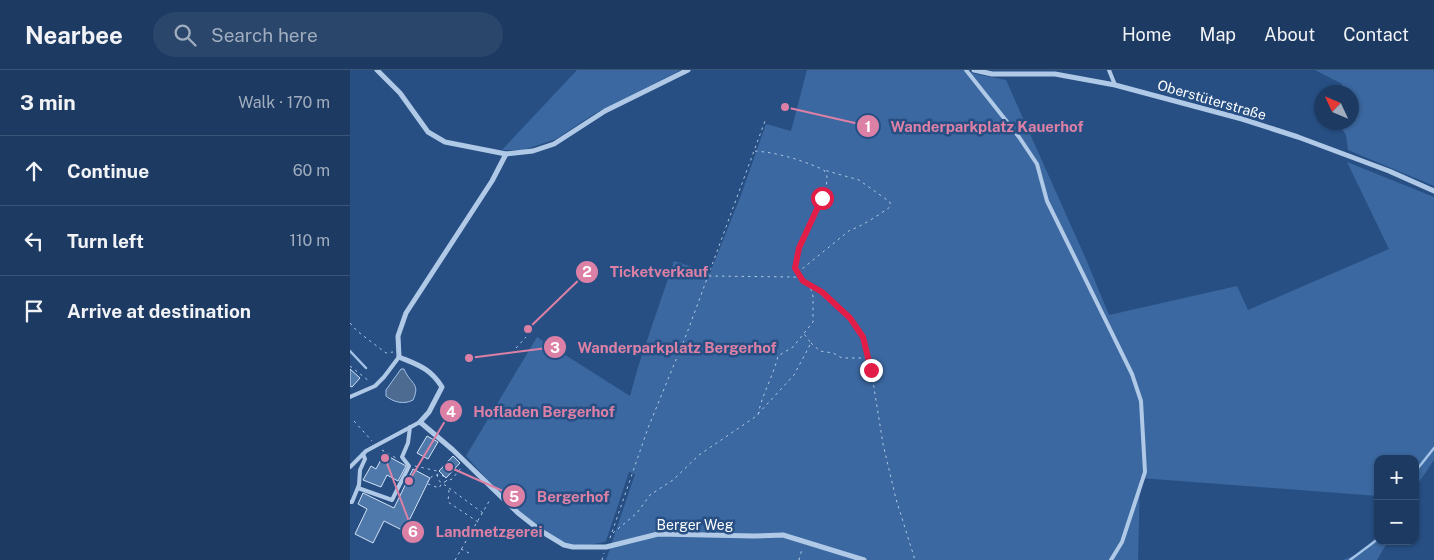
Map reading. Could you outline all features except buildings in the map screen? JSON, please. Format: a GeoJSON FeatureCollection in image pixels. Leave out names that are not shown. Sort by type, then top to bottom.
{"type":"FeatureCollection","features":[{"type":"Feature","properties":{"kind":"street"},"geometry":{"type":"LineString","coordinates":[[377,70],[400,92],[428,132],[445,142],[506,154],[533,150],[554,144],[605,111],[688,70]]}},
{"type":"Feature","properties":{"kind":"street","name":"Oberstüterstraße"},"geometry":{"type":"LineString","coordinates":[[974,70],[992,74],[1055,74],[1115,85],[1242,119],[1298,137],[1389,171],[1434,191]]}},
{"type":"Feature","properties":{"kind":"street"},"geometry":{"type":"LineString","coordinates":[[420,422],[429,412],[442,387],[435,376],[399,354],[398,336],[406,313],[492,181],[506,154]]}},
{"type":"Feature","properties":{"kind":"street","name":"Berger Weg"},"geometry":{"type":"LineString","coordinates":[[420,422],[518,513],[541,531],[564,545],[574,547],[606,547],[658,534],[783,535],[864,560]]}},
{"type":"Feature","properties":{"kind":"lane"},"geometry":{"type":"LineString","coordinates":[[966,70],[1019,137],[1037,164],[1047,200],[1132,374],[1141,401],[1145,472],[1122,542],[1111,560]]}},
{"type":"Feature","properties":{"kind":"lane"},"geometry":{"type":"LineString","coordinates":[[1109,70],[1115,85]]}},
{"type":"Feature","properties":{"kind":"lane"},"geometry":{"type":"LineString","coordinates":[[350,397],[375,386],[384,377],[399,354]]}},
{"type":"Feature","properties":{"kind":"lane"},"geometry":{"type":"LineString","coordinates":[[350,467],[375,445],[420,422]]}},
{"type":"Feature","properties":{"kind":"lane"},"geometry":{"type":"LineString","coordinates":[[358,488],[392,500],[409,466],[402,457],[408,443],[410,427]]}},
{"type":"Feature","properties":{"kind":"lane"},"geometry":{"type":"LineString","coordinates":[[350,502],[352,502],[358,488],[360,470],[365,459],[363,454]]}},
{"type":"Feature","properties":{"kind":"path"},"geometry":{"type":"LineString","coordinates":[[606,547],[648,428],[708,276],[765,121]]}},
{"type":"Feature","properties":{"kind":"path"},"geometry":{"type":"LineString","coordinates":[[754,151],[776,153],[859,180],[890,202],[890,207],[859,227],[850,230],[802,269],[799,274]]}},
{"type":"Feature","properties":{"kind":"path"},"geometry":{"type":"LineString","coordinates":[[803,281],[795,268],[799,248],[817,205],[826,191],[827,176],[824,170]]}},
{"type":"Feature","properties":{"kind":"path"},"geometry":{"type":"LineString","coordinates":[[708,276],[796,277],[822,292],[850,318],[863,337],[868,355],[883,444],[896,498],[915,560]]}},
{"type":"Feature","properties":{"kind":"path"},"geometry":{"type":"LineString","coordinates":[[758,415],[761,400],[766,394],[778,356],[793,347],[813,322],[813,296],[810,285]]}},
{"type":"Feature","properties":{"kind":"path"},"geometry":{"type":"LineString","coordinates":[[350,323],[357,331],[386,353],[399,354]]}},
{"type":"Feature","properties":{"kind":"path"},"geometry":{"type":"LineString","coordinates":[[804,334],[820,351],[833,353],[842,358],[861,358],[868,355]]}},
{"type":"Feature","properties":{"kind":"path"},"geometry":{"type":"LineString","coordinates":[[516,348],[526,337]]}},
{"type":"Feature","properties":{"kind":"path"},"geometry":{"type":"LineString","coordinates":[[611,535],[637,513],[650,495],[673,480],[699,454],[758,415],[794,374],[811,343]]}},
{"type":"Feature","properties":{"kind":"path"},"geometry":{"type":"LineString","coordinates":[[350,366],[375,386]]}},
{"type":"Feature","properties":{"kind":"path"},"geometry":{"type":"LineString","coordinates":[[354,421],[375,445],[387,455],[409,466]]}},
{"type":"Feature","properties":{"kind":"path"},"geometry":{"type":"LineString","coordinates":[[447,481],[440,473],[433,475],[428,483],[439,488],[442,483],[447,481],[452,479],[466,463]]}},
{"type":"Feature","properties":{"kind":"path"},"geometry":{"type":"LineString","coordinates":[[417,466],[437,471],[438,480],[483,513]]}},
{"type":"Feature","properties":{"kind":"path"},"geometry":{"type":"LineString","coordinates":[[449,489],[448,502],[478,522]]}},
{"type":"Feature","properties":{"kind":"path"},"geometry":{"type":"LineString","coordinates":[[455,560],[495,490]]}},
{"type":"Feature","properties":{"kind":"path"},"geometry":{"type":"LineString","coordinates":[[799,560],[804,541]]}},
{"type":"Feature","properties":{"kind":"path"},"geometry":{"type":"LineString","coordinates":[[461,549],[471,554]]}},
{"type":"Feature","properties":{"kind":"shaded area"},"geometry":{"type":"Polygon","coordinates":[[[577,70],[681,70],[594,114],[556,139],[523,150],[502,150],[577,70]]]}},
{"type":"Feature","properties":{"kind":"shaded area"},"geometry":{"type":"Polygon","coordinates":[[[807,70],[965,70],[1006,80],[1109,315],[1237,286],[1248,310],[1389,249],[1347,162],[1434,197],[1434,460],[1419,482],[1419,455],[1374,455],[1374,496],[1140,478],[1138,560],[606,560],[635,474],[629,472],[606,541],[579,546],[569,545],[552,537],[512,505],[466,456],[537,337],[630,396],[674,261],[710,273],[741,195],[766,124],[791,131],[807,70]]]}},
{"type":"Feature","properties":{"kind":"shaded area"},"geometry":{"type":"Polygon","coordinates":[[[1315,70],[1434,70],[1434,186],[1348,150],[1346,135],[1343,130],[1359,130],[1359,85],[1342,84],[1315,70]]]}},
{"type":"Feature","properties":{"kind":"shaded area"},"geometry":{"type":"Polygon","coordinates":[[[401,369],[404,369],[416,390],[413,400],[402,403],[386,396],[386,390],[401,369]]]}},
{"type":"Feature","properties":{"kind":"shaded area"},"geometry":{"type":"Polygon","coordinates":[[[1374,539],[1374,545],[1386,545],[1377,560],[1343,560],[1365,551],[1374,539]]]}},
{"type":"Feature","properties":{"kind":"waterway"},"geometry":{"type":"LineString","coordinates":[[350,351],[366,368]]}},
{"type":"Feature","properties":{"kind":"waterway"},"geometry":{"type":"LineString","coordinates":[[1419,467],[1434,448]]}},
{"type":"Feature","properties":{"kind":"waterway"},"geometry":{"type":"LineString","coordinates":[[1350,560],[1374,542]]}},
{"type":"Feature","properties":{"kind":"place","name":"Wanderparkplatz Kauerhof"},"geometry":{"type":"Point","coordinates":[785,107]}},
{"type":"Feature","properties":{"kind":"place","name":"Ticketverkauf"},"geometry":{"type":"Point","coordinates":[528,329]}},
{"type":"Feature","properties":{"kind":"place","name":"Wanderparkplatz Bergerhof"},"geometry":{"type":"Point","coordinates":[469,358]}},
{"type":"Feature","properties":{"kind":"place","name":"Landmetzgerei"},"geometry":{"type":"Point","coordinates":[385,458]}},
{"type":"Feature","properties":{"kind":"place","name":"Bergerhof"},"geometry":{"type":"Point","coordinates":[449,467]}},
{"type":"Feature","properties":{"kind":"place","name":"Hofladen Bergerhof"},"geometry":{"type":"Point","coordinates":[409,481]}},
{"type":"Feature","properties":{"kind":"route"},"geometry":{"type":"LineString","coordinates":[[822,198],[817,205],[799,248],[795,268],[803,281],[822,292],[850,318],[863,337],[871,370]]}}]}
